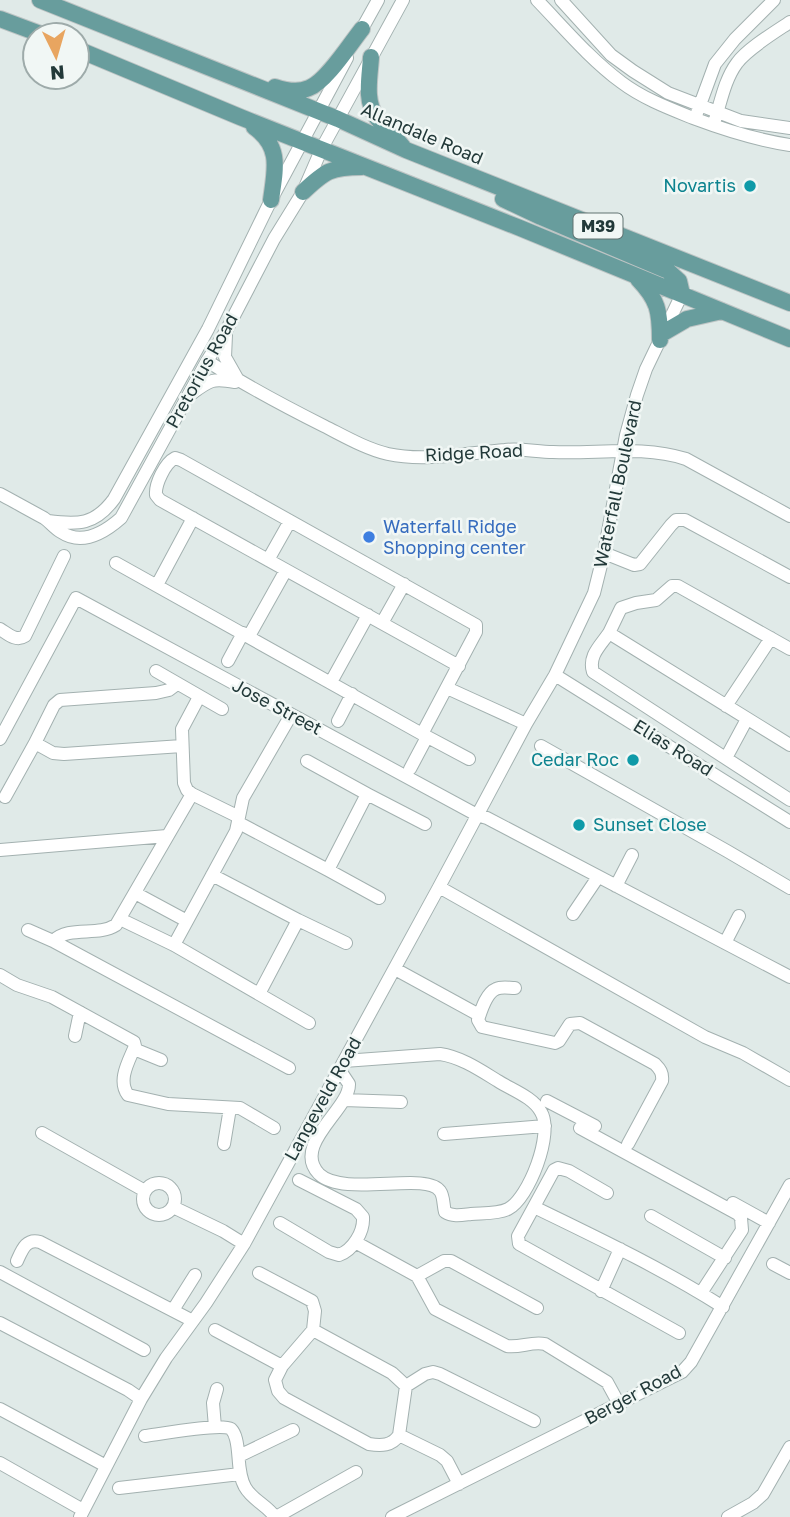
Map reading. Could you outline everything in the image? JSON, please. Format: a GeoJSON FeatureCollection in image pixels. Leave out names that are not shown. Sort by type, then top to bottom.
{"type":"FeatureCollection","features":[{"type":"Feature","properties":{"kind":"main road","name":"Allandale Road"},"geometry":{"type":"LineString","coordinates":[[40,0],[790,303]]}},
{"type":"Feature","properties":{"kind":"main road"},"geometry":{"type":"LineString","coordinates":[[0,19],[21,27]]}},
{"type":"Feature","properties":{"kind":"main road"},"geometry":{"type":"LineString","coordinates":[[232,76],[291,91],[308,89],[327,73],[362,29]]}},
{"type":"Feature","properties":{"kind":"main road","name":"M39"},"geometry":{"type":"LineString","coordinates":[[91,55],[790,339]]}},
{"type":"Feature","properties":{"kind":"main road"},"geometry":{"type":"LineString","coordinates":[[371,57],[369,92],[372,110],[406,150]]}},
{"type":"Feature","properties":{"kind":"main road"},"geometry":{"type":"LineString","coordinates":[[240,117],[263,133],[271,145],[276,160],[271,200]]}},
{"type":"Feature","properties":{"kind":"main road"},"geometry":{"type":"LineString","coordinates":[[303,192],[319,177],[338,168],[368,167]]}},
{"type":"Feature","properties":{"kind":"main road"},"geometry":{"type":"LineString","coordinates":[[454,169],[474,185],[541,217],[668,271],[679,281],[682,294]]}},
{"type":"Feature","properties":{"kind":"main road"},"geometry":{"type":"LineString","coordinates":[[636,277],[650,291],[660,312],[661,336]]}},
{"type":"Feature","properties":{"kind":"main road"},"geometry":{"type":"LineString","coordinates":[[661,336],[687,319],[722,311]]}},
{"type":"Feature","properties":{"kind":"street","name":"Pretorius Road"},"geometry":{"type":"LineString","coordinates":[[48,520],[78,523],[99,515],[106,509],[139,457],[225,296],[271,200],[378,0]]}},
{"type":"Feature","properties":{"kind":"street","name":"Pretorius Road"},"geometry":{"type":"LineString","coordinates":[[0,494],[48,520],[65,535],[73,537],[94,536],[121,518],[226,331],[274,239],[303,192],[322,149],[403,0]]}},
{"type":"Feature","properties":{"kind":"street"},"geometry":{"type":"LineString","coordinates":[[537,0],[605,69],[642,96],[697,112],[717,113],[741,121],[790,128]]}},
{"type":"Feature","properties":{"kind":"street"},"geometry":{"type":"LineString","coordinates":[[561,0],[611,55],[697,112],[713,126],[746,137],[790,145]]}},
{"type":"Feature","properties":{"kind":"street"},"geometry":{"type":"LineString","coordinates":[[697,112],[715,64],[734,39],[774,0]]}},
{"type":"Feature","properties":{"kind":"street"},"geometry":{"type":"LineString","coordinates":[[713,126],[727,83],[738,61],[790,22]]}},
{"type":"Feature","properties":{"kind":"street","name":"Waterfall Boulevard"},"geometry":{"type":"LineString","coordinates":[[555,675],[594,593],[637,395],[646,369],[682,294]]}},
{"type":"Feature","properties":{"kind":"street"},"geometry":{"type":"LineString","coordinates":[[226,331],[225,357],[240,382]]}},
{"type":"Feature","properties":{"kind":"street"},"geometry":{"type":"LineString","coordinates":[[172,396],[193,371],[207,361]]}},
{"type":"Feature","properties":{"kind":"street","name":"Ridge Road"},"geometry":{"type":"LineString","coordinates":[[207,361],[240,382],[350,439],[387,454],[429,457],[516,449],[669,453],[686,459],[790,516]]}},
{"type":"Feature","properties":{"kind":"street"},"geometry":{"type":"LineString","coordinates":[[189,396],[204,384],[218,379],[240,382]]}},
{"type":"Feature","properties":{"kind":"street"},"geometry":{"type":"LineString","coordinates":[[410,769],[476,632],[476,625],[181,460],[172,458],[168,462],[156,488],[156,495],[160,500],[459,666]]}},
{"type":"Feature","properties":{"kind":"street"},"geometry":{"type":"LineString","coordinates":[[157,585],[193,519]]}},
{"type":"Feature","properties":{"kind":"street"},"geometry":{"type":"LineString","coordinates":[[604,553],[634,565],[640,564],[676,520],[685,520],[790,577]]}},
{"type":"Feature","properties":{"kind":"street"},"geometry":{"type":"LineString","coordinates":[[268,560],[290,521]]}},
{"type":"Feature","properties":{"kind":"street"},"geometry":{"type":"LineString","coordinates":[[0,629],[16,638],[25,636],[64,556]]}},
{"type":"Feature","properties":{"kind":"street"},"geometry":{"type":"LineString","coordinates":[[116,563],[470,759]]}},
{"type":"Feature","properties":{"kind":"street"},"geometry":{"type":"LineString","coordinates":[[228,661],[286,570]]}},
{"type":"Feature","properties":{"kind":"street"},"geometry":{"type":"LineString","coordinates":[[382,623],[404,584]]}},
{"type":"Feature","properties":{"kind":"street"},"geometry":{"type":"LineString","coordinates":[[790,649],[678,586],[672,586],[656,600],[621,608],[591,664],[593,672],[790,800]]}},
{"type":"Feature","properties":{"kind":"street","name":"Jose Street"},"geometry":{"type":"LineString","coordinates":[[0,739],[76,598],[477,815],[790,977]]}},
{"type":"Feature","properties":{"kind":"street"},"geometry":{"type":"LineString","coordinates":[[331,682],[368,615]]}},
{"type":"Feature","properties":{"kind":"street"},"geometry":{"type":"LineString","coordinates":[[609,633],[790,745]]}},
{"type":"Feature","properties":{"kind":"street"},"geometry":{"type":"LineString","coordinates":[[726,706],[771,638]]}},
{"type":"Feature","properties":{"kind":"street"},"geometry":{"type":"LineString","coordinates":[[156,671],[222,709]]}},
{"type":"Feature","properties":{"kind":"street","name":"Langeveld Road"},"geometry":{"type":"LineString","coordinates":[[81,1513],[141,1399],[244,1244],[555,675]]}},
{"type":"Feature","properties":{"kind":"street","name":"Elias Road"},"geometry":{"type":"LineString","coordinates":[[555,675],[790,822]]}},
{"type":"Feature","properties":{"kind":"street"},"geometry":{"type":"LineString","coordinates":[[5,797],[54,705],[60,701],[163,691],[177,684]]}},
{"type":"Feature","properties":{"kind":"street"},"geometry":{"type":"LineString","coordinates":[[447,688],[526,724]]}},
{"type":"Feature","properties":{"kind":"street"},"geometry":{"type":"LineString","coordinates":[[338,721],[352,694]]}},
{"type":"Feature","properties":{"kind":"street"},"geometry":{"type":"LineString","coordinates":[[199,697],[182,729],[184,783],[187,790],[379,898]]}},
{"type":"Feature","properties":{"kind":"street"},"geometry":{"type":"LineString","coordinates":[[174,944],[239,820],[243,798],[292,715]]}},
{"type":"Feature","properties":{"kind":"street"},"geometry":{"type":"LineString","coordinates":[[726,758],[747,719]]}},
{"type":"Feature","properties":{"kind":"street"},"geometry":{"type":"LineString","coordinates":[[35,743],[53,753],[64,754],[182,746]]}},
{"type":"Feature","properties":{"kind":"street"},"geometry":{"type":"LineString","coordinates":[[541,746],[788,883]]}},
{"type":"Feature","properties":{"kind":"street"},"geometry":{"type":"LineString","coordinates":[[307,761],[425,824]]}},
{"type":"Feature","properties":{"kind":"street"},"geometry":{"type":"LineString","coordinates":[[53,942],[64,933],[111,928],[120,919],[191,794]]}},
{"type":"Feature","properties":{"kind":"street"},"geometry":{"type":"LineString","coordinates":[[328,870],[367,794]]}},
{"type":"Feature","properties":{"kind":"street"},"geometry":{"type":"LineString","coordinates":[[0,850],[167,836]]}},
{"type":"Feature","properties":{"kind":"street"},"geometry":{"type":"LineString","coordinates":[[616,886],[632,855]]}},
{"type":"Feature","properties":{"kind":"street"},"geometry":{"type":"LineString","coordinates":[[212,875],[346,943]]}},
{"type":"Feature","properties":{"kind":"street"},"geometry":{"type":"LineString","coordinates":[[573,915],[598,877]]}},
{"type":"Feature","properties":{"kind":"street"},"geometry":{"type":"LineString","coordinates":[[439,887],[694,1031],[743,1053],[790,1080]]}},
{"type":"Feature","properties":{"kind":"street"},"geometry":{"type":"LineString","coordinates":[[135,893],[187,921]]}},
{"type":"Feature","properties":{"kind":"street"},"geometry":{"type":"LineString","coordinates":[[725,943],[738,916]]}},
{"type":"Feature","properties":{"kind":"street"},"geometry":{"type":"LineString","coordinates":[[120,919],[174,944],[309,1023]]}},
{"type":"Feature","properties":{"kind":"street"},"geometry":{"type":"LineString","coordinates":[[259,994],[298,920]]}},
{"type":"Feature","properties":{"kind":"street"},"geometry":{"type":"LineString","coordinates":[[28,930],[289,1068]]}},
{"type":"Feature","properties":{"kind":"street"},"geometry":{"type":"LineString","coordinates":[[394,969],[480,1015]]}},
{"type":"Feature","properties":{"kind":"street"},"geometry":{"type":"LineString","coordinates":[[0,975],[17,985],[52,997],[132,1041],[135,1045],[124,1074],[124,1090],[128,1095],[168,1104],[237,1107],[274,1128]]}},
{"type":"Feature","properties":{"kind":"street"},"geometry":{"type":"LineString","coordinates":[[515,988],[500,988],[489,994],[480,1015],[479,1023],[482,1027],[551,1044],[559,1041],[570,1024],[580,1023],[655,1064],[662,1075],[662,1081],[628,1144]]}},
{"type":"Feature","properties":{"kind":"street"},"geometry":{"type":"LineString","coordinates":[[75,1036],[80,1012]]}},
{"type":"Feature","properties":{"kind":"street"},"geometry":{"type":"LineString","coordinates":[[134,1049],[161,1060]]}},
{"type":"Feature","properties":{"kind":"street"},"geometry":{"type":"LineString","coordinates":[[449,1055],[530,1100],[542,1113],[545,1126],[538,1166],[516,1203],[508,1209],[496,1212],[458,1216],[445,1212],[442,1194],[433,1185],[360,1185],[324,1177],[312,1160],[315,1142],[348,1092],[349,1084],[341,1065],[449,1055]]}},
{"type":"Feature","properties":{"kind":"street"},"geometry":{"type":"LineString","coordinates":[[344,1100],[401,1102]]}},
{"type":"Feature","properties":{"kind":"street"},"geometry":{"type":"LineString","coordinates":[[547,1101],[769,1223]]}},
{"type":"Feature","properties":{"kind":"street"},"geometry":{"type":"LineString","coordinates":[[223,1144],[230,1108]]}},
{"type":"Feature","properties":{"kind":"street"},"geometry":{"type":"LineString","coordinates":[[444,1134],[545,1126]]}},
{"type":"Feature","properties":{"kind":"street"},"geometry":{"type":"LineString","coordinates":[[580,1128],[741,1217],[742,1230],[701,1293]]}},
{"type":"Feature","properties":{"kind":"street"},"geometry":{"type":"LineString","coordinates":[[43,1133],[145,1191]]}},
{"type":"Feature","properties":{"kind":"street"},"geometry":{"type":"LineString","coordinates":[[607,1193],[569,1171],[558,1168],[554,1170],[518,1236],[519,1244],[679,1333]]}},
{"type":"Feature","properties":{"kind":"street"},"geometry":{"type":"LineString","coordinates":[[280,1223],[336,1254],[342,1254],[355,1242],[363,1225],[363,1217],[356,1209],[299,1180]]}},
{"type":"Feature","properties":{"kind":"street"},"geometry":{"type":"LineString","coordinates":[[154,1184],[170,1187],[175,1197],[173,1208],[160,1216],[150,1213],[142,1201],[145,1191],[154,1184]]}},
{"type":"Feature","properties":{"kind":"street","name":"Berger Road"},"geometry":{"type":"LineString","coordinates":[[392,1517],[682,1372],[691,1362],[723,1307],[790,1185]]}},
{"type":"Feature","properties":{"kind":"street"},"geometry":{"type":"LineString","coordinates":[[534,1206],[620,1248],[723,1307]]}},
{"type":"Feature","properties":{"kind":"street"},"geometry":{"type":"LineString","coordinates":[[173,1208],[244,1244]]}},
{"type":"Feature","properties":{"kind":"street"},"geometry":{"type":"LineString","coordinates":[[651,1216],[725,1258]]}},
{"type":"Feature","properties":{"kind":"street"},"geometry":{"type":"LineString","coordinates":[[17,1261],[23,1248],[35,1240],[193,1321]]}},
{"type":"Feature","properties":{"kind":"street"},"geometry":{"type":"LineString","coordinates":[[355,1242],[417,1276],[435,1308],[507,1346],[538,1343],[548,1346],[607,1382],[619,1404]]}},
{"type":"Feature","properties":{"kind":"street"},"geometry":{"type":"LineString","coordinates":[[601,1291],[620,1248]]}},
{"type":"Feature","properties":{"kind":"street"},"geometry":{"type":"LineString","coordinates":[[417,1276],[444,1261],[451,1261],[537,1308]]}},
{"type":"Feature","properties":{"kind":"street"},"geometry":{"type":"LineString","coordinates":[[773,1264],[790,1273]]}},
{"type":"Feature","properties":{"kind":"street"},"geometry":{"type":"LineString","coordinates":[[0,1272],[144,1350]]}},
{"type":"Feature","properties":{"kind":"street"},"geometry":{"type":"LineString","coordinates":[[259,1273],[312,1301],[315,1311],[313,1329],[282,1366],[275,1380],[278,1391],[284,1398],[369,1444],[379,1446],[396,1440],[406,1386],[433,1372],[534,1421]]}},
{"type":"Feature","properties":{"kind":"street"},"geometry":{"type":"LineString","coordinates":[[173,1310],[195,1275]]}},
{"type":"Feature","properties":{"kind":"street"},"geometry":{"type":"LineString","coordinates":[[0,1323],[141,1399]]}},
{"type":"Feature","properties":{"kind":"street"},"geometry":{"type":"LineString","coordinates":[[313,1329],[392,1373],[406,1386]]}},
{"type":"Feature","properties":{"kind":"street"},"geometry":{"type":"LineString","coordinates":[[215,1330],[282,1366]]}},
{"type":"Feature","properties":{"kind":"street"},"geometry":{"type":"LineString","coordinates":[[215,1427],[213,1403],[217,1389]]}},
{"type":"Feature","properties":{"kind":"street"},"geometry":{"type":"LineString","coordinates":[[0,1409],[106,1466]]}},
{"type":"Feature","properties":{"kind":"street"},"geometry":{"type":"LineString","coordinates":[[145,1436],[215,1427],[230,1429],[234,1432],[240,1474],[245,1487],[276,1517],[356,1472]]}},
{"type":"Feature","properties":{"kind":"street"},"geometry":{"type":"LineString","coordinates":[[239,1456],[293,1430]]}},
{"type":"Feature","properties":{"kind":"street"},"geometry":{"type":"LineString","coordinates":[[399,1435],[440,1455],[447,1461],[459,1484]]}},
{"type":"Feature","properties":{"kind":"street"},"geometry":{"type":"LineString","coordinates":[[728,1517],[763,1494],[790,1447]]}},
{"type":"Feature","properties":{"kind":"street"},"geometry":{"type":"LineString","coordinates":[[1,1466],[81,1513]]}},
{"type":"Feature","properties":{"kind":"street"},"geometry":{"type":"LineString","coordinates":[[119,1488],[240,1474]]}},
{"type":"Feature","properties":{"kind":"place","name":"Novartis"},"geometry":{"type":"Point","coordinates":[750,186]}},
{"type":"Feature","properties":{"kind":"place","name":"Waterfall Ridge Shopping center"},"geometry":{"type":"Point","coordinates":[369,537]}},
{"type":"Feature","properties":{"kind":"place","name":"Cedar Roc"},"geometry":{"type":"Point","coordinates":[633,760]}},
{"type":"Feature","properties":{"kind":"place","name":"Sunset Close"},"geometry":{"type":"Point","coordinates":[579,825]}}]}
